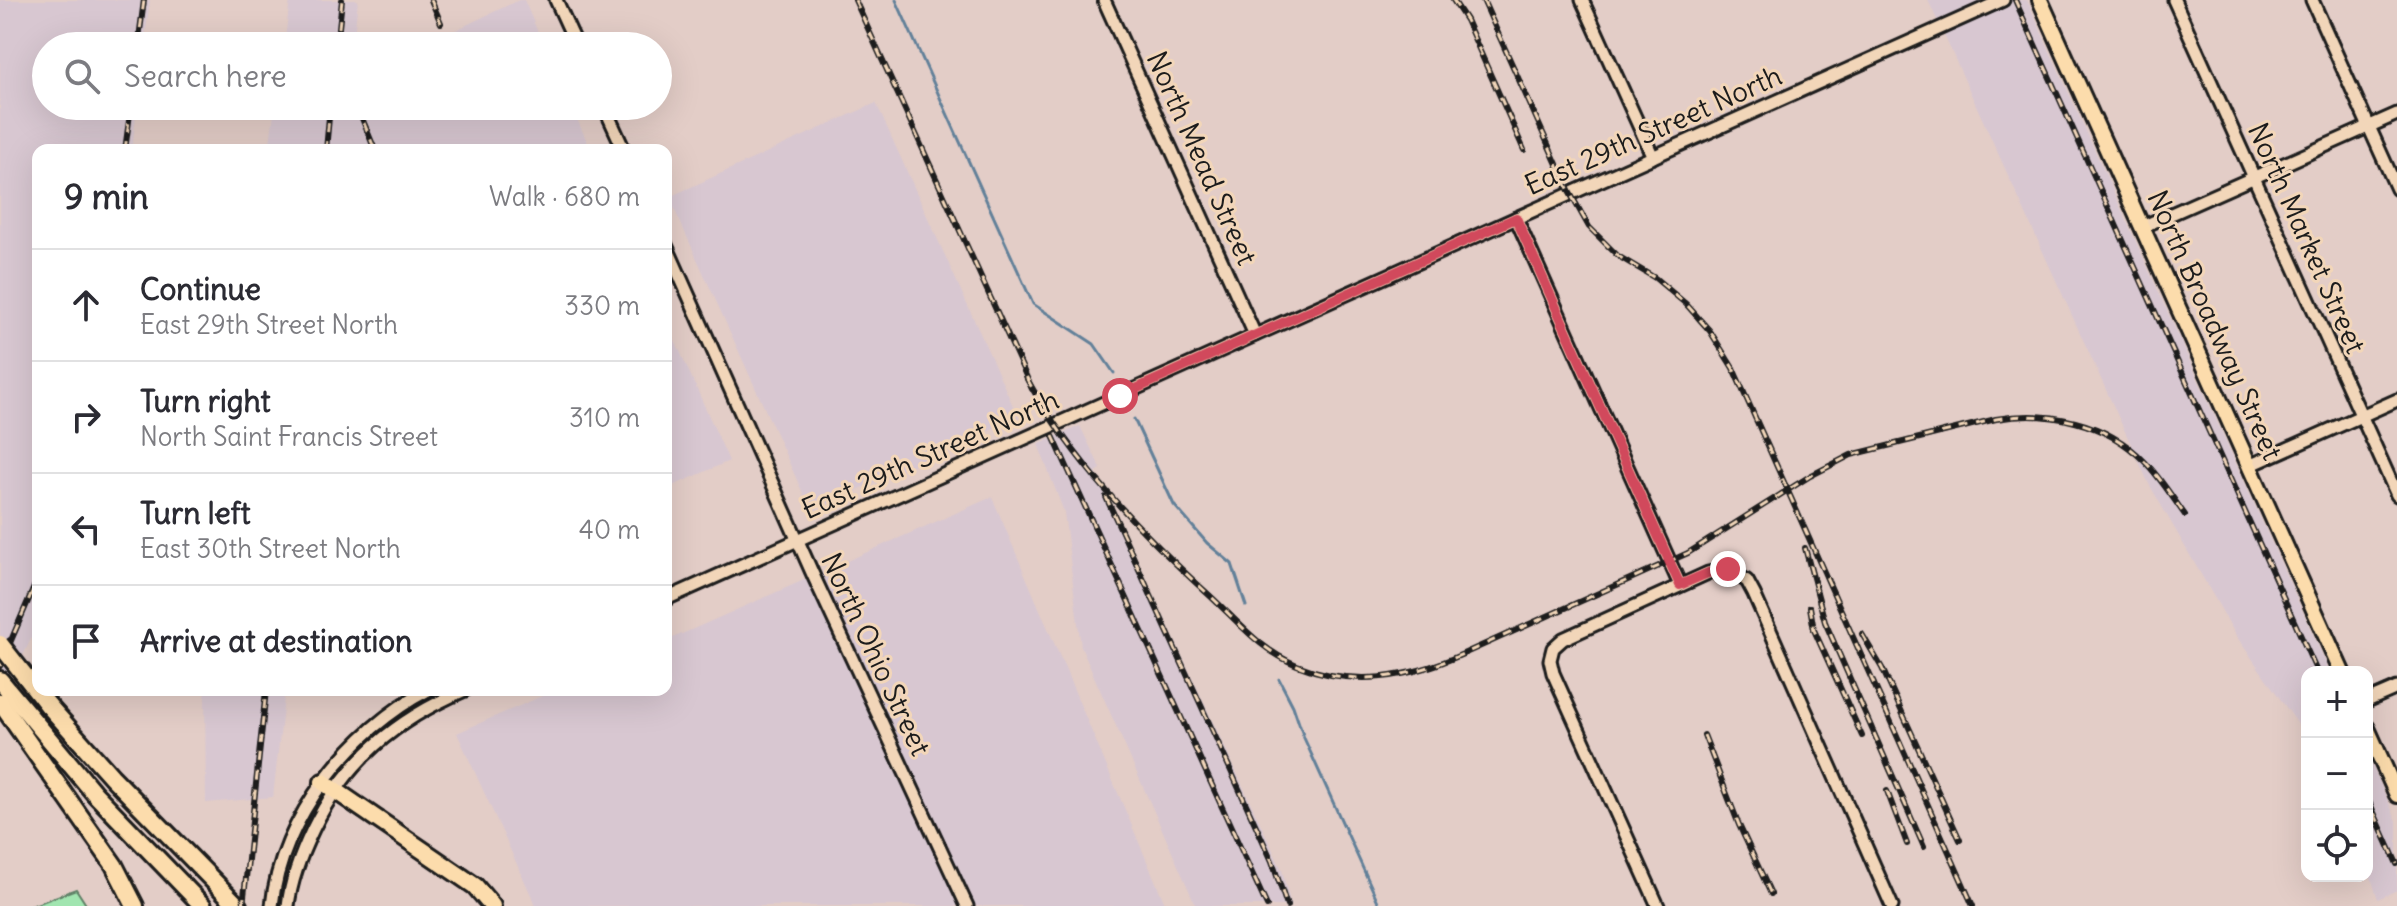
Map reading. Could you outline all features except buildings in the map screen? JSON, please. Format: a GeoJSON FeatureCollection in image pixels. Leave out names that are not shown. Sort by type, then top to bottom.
{"type":"FeatureCollection","features":[{"type":"Feature","properties":{"kind":"highway"},"geometry":{"type":"LineString","coordinates":[[0,644],[32,685]]}},
{"type":"Feature","properties":{"kind":"highway"},"geometry":{"type":"LineString","coordinates":[[0,680],[95,794],[203,906]]}},
{"type":"Feature","properties":{"kind":"highway"},"geometry":{"type":"LineString","coordinates":[[41,696],[112,777],[238,906]]}},
{"type":"Feature","properties":{"kind":"highway"},"geometry":{"type":"LineString","coordinates":[[0,702],[114,865],[135,906]]}},
{"type":"Feature","properties":{"kind":"highway"},"geometry":{"type":"LineString","coordinates":[[325,788],[475,886],[492,906]]}},
{"type":"Feature","properties":{"kind":"main road","name":"North Broadway Street"},"geometry":{"type":"LineString","coordinates":[[2040,0],[2339,666]]}},
{"type":"Feature","properties":{"kind":"main road"},"geometry":{"type":"LineString","coordinates":[[2371,738],[2397,795]]}},
{"type":"Feature","properties":{"kind":"street"},"geometry":{"type":"LineString","coordinates":[[556,0],[571,32]]}},
{"type":"Feature","properties":{"kind":"street","name":"North Mead Street"},"geometry":{"type":"LineString","coordinates":[[1104,0],[1255,335]]}},
{"type":"Feature","properties":{"kind":"street"},"geometry":{"type":"LineString","coordinates":[[1582,0],[1653,157]]}},
{"type":"Feature","properties":{"kind":"street","name":"East 29th Street North"},"geometry":{"type":"LineString","coordinates":[[672,596],[2003,0]]}},
{"type":"Feature","properties":{"kind":"street","name":"North Market Street"},"geometry":{"type":"LineString","coordinates":[[2174,0],[2397,495]]}},
{"type":"Feature","properties":{"kind":"street"},"geometry":{"type":"LineString","coordinates":[[2312,0],[2397,189]]}},
{"type":"Feature","properties":{"kind":"street"},"geometry":{"type":"LineString","coordinates":[[2142,227],[2397,114]]}},
{"type":"Feature","properties":{"kind":"street"},"geometry":{"type":"LineString","coordinates":[[610,120],[621,144]]}},
{"type":"Feature","properties":{"kind":"street"},"geometry":{"type":"LineString","coordinates":[[1516,218],[1680,585]]}},
{"type":"Feature","properties":{"kind":"street","name":"North Ohio Street"},"geometry":{"type":"LineString","coordinates":[[672,259],[797,540],[967,906]]}},
{"type":"Feature","properties":{"kind":"street"},"geometry":{"type":"LineString","coordinates":[[2249,466],[2397,400]]}},
{"type":"Feature","properties":{"kind":"street"},"geometry":{"type":"LineString","coordinates":[[1658,906],[1559,687],[1550,660],[1552,652],[1563,639],[1708,573],[1728,569],[1747,581],[1754,594],[1892,906]]}},
{"type":"Feature","properties":{"kind":"street"},"geometry":{"type":"LineString","coordinates":[[2373,698],[2397,688]]}},
{"type":"Feature","properties":{"kind":"street"},"geometry":{"type":"LineString","coordinates":[[272,906],[279,872],[297,823],[364,735],[418,696]]}},
{"type":"Feature","properties":{"kind":"street"},"geometry":{"type":"LineString","coordinates":[[325,788],[396,726],[451,696]]}},
{"type":"Feature","properties":{"kind":"street"},"geometry":{"type":"LineString","coordinates":[[288,906],[301,855],[327,801],[325,788]]}},
{"type":"Feature","properties":{"kind":"shaded area"},"geometry":{"type":"Polygon","coordinates":[[[0,0],[150,0],[146,32],[32,32],[32,120],[135,120],[133,144],[32,144],[32,637],[0,702],[0,0]]]}},
{"type":"Feature","properties":{"kind":"shaded area"},"geometry":{"type":"Polygon","coordinates":[[[290,0],[358,0],[355,32],[286,32],[290,0]]]}},
{"type":"Feature","properties":{"kind":"shaded area"},"geometry":{"type":"Polygon","coordinates":[[[524,0],[538,32],[452,32],[524,0]]]}},
{"type":"Feature","properties":{"kind":"shaded area"},"geometry":{"type":"Polygon","coordinates":[[[1928,0],[2027,0],[2327,666],[2301,666],[2301,728],[2237,637],[2149,484],[1928,0]]]}},
{"type":"Feature","properties":{"kind":"shaded area"},"geometry":{"type":"Polygon","coordinates":[[[876,103],[1018,417],[811,511],[672,204],[672,196],[876,103]]]}},
{"type":"Feature","properties":{"kind":"shaded area"},"geometry":{"type":"Polygon","coordinates":[[[273,120],[577,120],[588,144],[270,144],[273,120]]]}},
{"type":"Feature","properties":{"kind":"shaded area"},"geometry":{"type":"Polygon","coordinates":[[[672,333],[729,461],[672,486],[672,333]]]}},
{"type":"Feature","properties":{"kind":"shaded area"},"geometry":{"type":"Polygon","coordinates":[[[1080,426],[1101,469],[1096,472],[1282,870],[1291,906],[1196,906],[1081,647],[1064,512],[1038,444],[1080,426]]]}},
{"type":"Feature","properties":{"kind":"shaded area"},"geometry":{"type":"Polygon","coordinates":[[[992,497],[1166,906],[536,906],[457,733],[542,696],[672,696],[672,638],[992,497]]]}},
{"type":"Feature","properties":{"kind":"shaded area"},"geometry":{"type":"Polygon","coordinates":[[[205,696],[284,696],[273,797],[206,803],[205,696]]]}},
{"type":"Feature","properties":{"kind":"shaded area"},"geometry":{"type":"Polygon","coordinates":[[[2373,767],[2397,821],[2397,890],[2378,899],[2372,882],[2373,767]]]}},
{"type":"Feature","properties":{"kind":"green space"},"geometry":{"type":"Polygon","coordinates":[[[76,889],[87,906],[31,906],[76,889]]]}},
{"type":"Feature","properties":{"kind":"waterway"},"geometry":{"type":"LineString","coordinates":[[896,0],[1033,304],[1094,344],[1114,373]]}},
{"type":"Feature","properties":{"kind":"waterway"},"geometry":{"type":"LineString","coordinates":[[1134,419],[1174,505],[1207,543],[1232,564],[1246,606]]}},
{"type":"Feature","properties":{"kind":"waterway"},"geometry":{"type":"LineString","coordinates":[[1279,679],[1380,906]]}},
{"type":"Feature","properties":{"kind":"railway"},"geometry":{"type":"LineString","coordinates":[[140,32],[144,0]]}},
{"type":"Feature","properties":{"kind":"railway"},"geometry":{"type":"LineString","coordinates":[[339,32],[342,0]]}},
{"type":"Feature","properties":{"kind":"railway"},"geometry":{"type":"LineString","coordinates":[[431,0],[441,23]]}},
{"type":"Feature","properties":{"kind":"railway"},"geometry":{"type":"LineString","coordinates":[[855,0],[1032,389]]}},
{"type":"Feature","properties":{"kind":"railway"},"geometry":{"type":"LineString","coordinates":[[1453,0],[1466,20],[1524,150]]}},
{"type":"Feature","properties":{"kind":"railway"},"geometry":{"type":"LineString","coordinates":[[1483,0],[1570,193],[1589,227],[1618,256],[1655,278],[1686,304],[1710,331],[1733,368],[1973,906]]}},
{"type":"Feature","properties":{"kind":"railway"},"geometry":{"type":"LineString","coordinates":[[2015,0],[2314,666]]}},
{"type":"Feature","properties":{"kind":"railway"},"geometry":{"type":"LineString","coordinates":[[126,144],[129,120]]}},
{"type":"Feature","properties":{"kind":"railway"},"geometry":{"type":"LineString","coordinates":[[327,144],[329,120]]}},
{"type":"Feature","properties":{"kind":"railway"},"geometry":{"type":"LineString","coordinates":[[363,120],[373,144]]}},
{"type":"Feature","properties":{"kind":"railway"},"geometry":{"type":"LineString","coordinates":[[1027,379],[1065,438],[1108,493],[1239,624],[1283,659],[1339,676],[1381,677],[1443,662],[1688,553],[1810,476],[1851,455],[1996,419],[2056,418],[2094,428],[2112,437],[2150,467],[2185,515]]}},
{"type":"Feature","properties":{"kind":"railway"},"geometry":{"type":"LineString","coordinates":[[1053,436],[1267,906]]}},
{"type":"Feature","properties":{"kind":"railway"},"geometry":{"type":"LineString","coordinates":[[1106,497],[1272,861],[1287,906]]}},
{"type":"Feature","properties":{"kind":"railway"},"geometry":{"type":"LineString","coordinates":[[1805,548],[1825,622],[1924,847]]}},
{"type":"Feature","properties":{"kind":"railway"},"geometry":{"type":"LineString","coordinates":[[0,666],[32,592]]}},
{"type":"Feature","properties":{"kind":"railway"},"geometry":{"type":"LineString","coordinates":[[1810,607],[1814,630],[1862,736]]}},
{"type":"Feature","properties":{"kind":"railway"},"geometry":{"type":"LineString","coordinates":[[1862,634],[1882,668],[1960,840]]}},
{"type":"Feature","properties":{"kind":"railway"},"geometry":{"type":"LineString","coordinates":[[243,906],[265,696]]}},
{"type":"Feature","properties":{"kind":"railway"},"geometry":{"type":"LineString","coordinates":[[1704,735],[1739,825],[1771,894]]}},
{"type":"Feature","properties":{"kind":"railway"},"geometry":{"type":"LineString","coordinates":[[1887,791],[1907,844]]}},
{"type":"Feature","properties":{"kind":"railway"},"geometry":{"type":"LineString","coordinates":[[2373,810],[2397,864]]}},
{"type":"Feature","properties":{"kind":"route"},"geometry":{"type":"LineString","coordinates":[[1120,396],[1516,218],[1680,585],[1708,573],[1728,569]]}}]}
